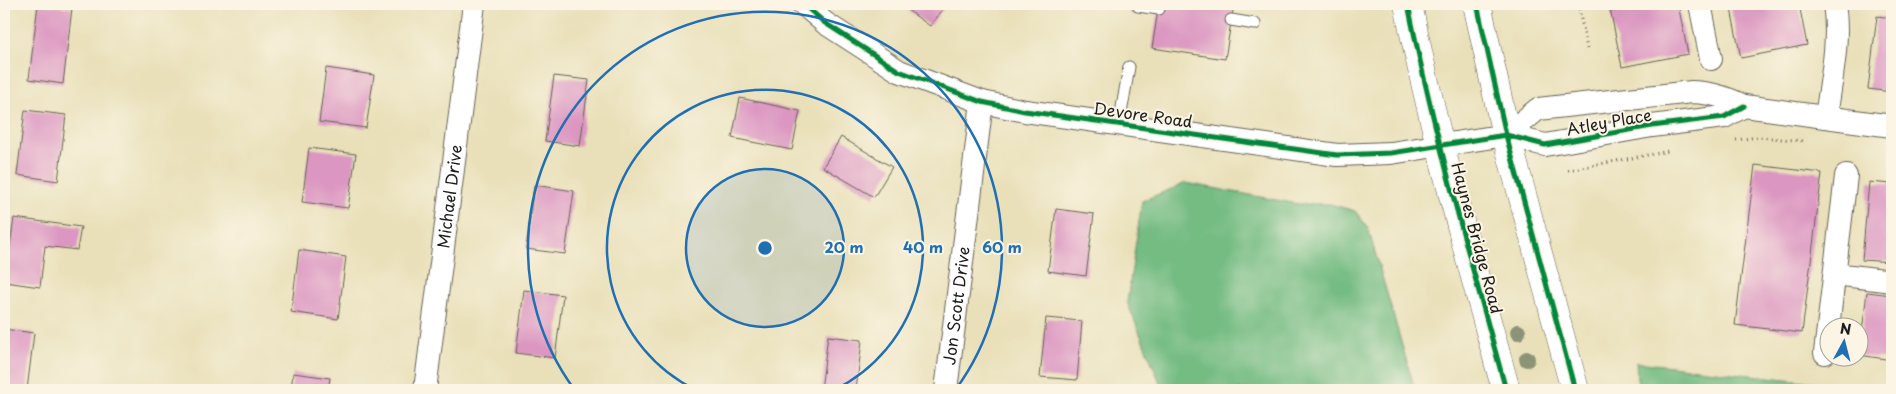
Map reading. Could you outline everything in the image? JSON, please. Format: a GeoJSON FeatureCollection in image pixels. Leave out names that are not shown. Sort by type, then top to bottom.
{"type":"FeatureCollection","features":[{"type":"Feature","properties":{"kind":"main road","name":"Haynes Bridge Road"},"geometry":{"type":"LineString","coordinates":[[1408,4],[1439,145],[1506,390]]}},
{"type":"Feature","properties":{"kind":"main road"},"geometry":{"type":"LineString","coordinates":[[1477,4],[1506,135],[1575,390]]}},
{"type":"Feature","properties":{"kind":"street","name":"Michael Drive"},"geometry":{"type":"LineString","coordinates":[[425,390],[474,4]]}},
{"type":"Feature","properties":{"kind":"street","name":"Devore Road"},"geometry":{"type":"LineString","coordinates":[[803,4],[824,23],[899,71],[982,102],[1025,111],[1337,155],[1391,153],[1506,135]]}},
{"type":"Feature","properties":{"kind":"street"},"geometry":{"type":"LineString","coordinates":[[1700,4],[1711,60]]}},
{"type":"Feature","properties":{"kind":"street"},"geometry":{"type":"LineString","coordinates":[[1826,116],[1834,61],[1836,15],[1834,4]]}},
{"type":"Feature","properties":{"kind":"street","name":"Atley Place"},"geometry":{"type":"LineString","coordinates":[[1506,135],[1538,109],[1684,92],[1709,93],[1726,97],[1744,106],[1892,126]]}},
{"type":"Feature","properties":{"kind":"street"},"geometry":{"type":"LineString","coordinates":[[1661,95],[1668,124]]}},
{"type":"Feature","properties":{"kind":"street","name":"Jon Scott Drive"},"geometry":{"type":"LineString","coordinates":[[946,390],[982,102]]}},
{"type":"Feature","properties":{"kind":"street","name":"Atley Place"},"geometry":{"type":"LineString","coordinates":[[1506,135],[1545,145],[1668,124],[1724,117],[1744,106]]}},
{"type":"Feature","properties":{"kind":"street"},"geometry":{"type":"LineString","coordinates":[[1830,316],[1846,176]]}},
{"type":"Feature","properties":{"kind":"street"},"geometry":{"type":"LineString","coordinates":[[1835,274],[1892,281]]}},
{"type":"Feature","properties":{"kind":"lane"},"geometry":{"type":"LineString","coordinates":[[1138,6],[1158,9]]}},
{"type":"Feature","properties":{"kind":"lane"},"geometry":{"type":"LineString","coordinates":[[1231,20],[1255,24]]}},
{"type":"Feature","properties":{"kind":"lane"},"geometry":{"type":"LineString","coordinates":[[1119,125],[1129,67]]}},
{"type":"Feature","properties":{"kind":"path"},"geometry":{"type":"LineString","coordinates":[[1578,4],[1588,53]]}},
{"type":"Feature","properties":{"kind":"path"},"geometry":{"type":"LineString","coordinates":[[1731,140],[1758,137],[1810,142]]}},
{"type":"Feature","properties":{"kind":"path"},"geometry":{"type":"LineString","coordinates":[[1568,170],[1674,150]]}},
{"type":"Feature","properties":{"kind":"green space"},"geometry":{"type":"Polygon","coordinates":[[[1186,183],[1298,204],[1330,204],[1355,211],[1368,228],[1415,390],[1163,390],[1127,302],[1142,201],[1186,183]]]}},
{"type":"Feature","properties":{"kind":"green space"},"geometry":{"type":"Polygon","coordinates":[[[1636,362],[1882,390],[1638,390],[1636,362]]]}},
{"type":"Feature","properties":{"kind":"building"},"geometry":{"type":"Polygon","coordinates":[[[38,4],[72,8],[63,84],[29,79],[38,4]]]}},
{"type":"Feature","properties":{"kind":"building"},"geometry":{"type":"Polygon","coordinates":[[[341,4],[375,4],[374,10],[340,6],[341,4]]]}},
{"type":"Feature","properties":{"kind":"building"},"geometry":{"type":"Polygon","coordinates":[[[899,4],[947,4],[930,26],[899,4]]]}},
{"type":"Feature","properties":{"kind":"building"},"geometry":{"type":"Polygon","coordinates":[[[1159,4],[1234,4],[1225,59],[1152,48],[1159,4]]]}},
{"type":"Feature","properties":{"kind":"building"},"geometry":{"type":"Polygon","coordinates":[[[1609,4],[1678,4],[1688,54],[1622,67],[1609,4]]]}},
{"type":"Feature","properties":{"kind":"building"},"geometry":{"type":"Polygon","coordinates":[[[1730,4],[1799,4],[1807,45],[1741,58],[1730,4]]]}},
{"type":"Feature","properties":{"kind":"building"},"geometry":{"type":"Polygon","coordinates":[[[1877,16],[1892,18],[1892,92],[1868,89],[1877,16]]]}},
{"type":"Feature","properties":{"kind":"building"},"geometry":{"type":"Polygon","coordinates":[[[326,68],[374,75],[366,128],[319,122],[326,68]]]}},
{"type":"Feature","properties":{"kind":"building"},"geometry":{"type":"Polygon","coordinates":[[[554,76],[589,80],[580,146],[545,141],[554,76]]]}},
{"type":"Feature","properties":{"kind":"building"},"geometry":{"type":"Polygon","coordinates":[[[740,98],[800,111],[792,150],[732,138],[740,98]]]}},
{"type":"Feature","properties":{"kind":"building"},"geometry":{"type":"Polygon","coordinates":[[[25,110],[66,115],[58,181],[17,175],[25,110]]]}},
{"type":"Feature","properties":{"kind":"building"},"geometry":{"type":"Polygon","coordinates":[[[841,137],[892,167],[874,197],[823,167],[841,137]]]}},
{"type":"Feature","properties":{"kind":"building"},"geometry":{"type":"Polygon","coordinates":[[[309,148],[356,154],[348,208],[302,202],[309,148]]]}},
{"type":"Feature","properties":{"kind":"building"},"geometry":{"type":"Polygon","coordinates":[[[1755,165],[1822,173],[1802,333],[1735,325],[1755,165]]]}},
{"type":"Feature","properties":{"kind":"building"},"geometry":{"type":"Polygon","coordinates":[[[1869,182],[1892,184],[1892,262],[1862,260],[1869,182]]]}},
{"type":"Feature","properties":{"kind":"building"},"geometry":{"type":"Polygon","coordinates":[[[534,185],[574,191],[565,254],[526,249],[534,185]]]}},
{"type":"Feature","properties":{"kind":"building"},"geometry":{"type":"Polygon","coordinates":[[[1056,209],[1094,214],[1086,276],[1048,271],[1056,209]]]}},
{"type":"Feature","properties":{"kind":"building"},"geometry":{"type":"Polygon","coordinates":[[[14,218],[81,227],[77,250],[45,246],[40,287],[5,282],[14,218]]]}},
{"type":"Feature","properties":{"kind":"building"},"geometry":{"type":"Polygon","coordinates":[[[299,250],[346,257],[338,319],[291,312],[299,250]]]}},
{"type":"Feature","properties":{"kind":"building"},"geometry":{"type":"Polygon","coordinates":[[[524,290],[563,295],[555,358],[516,353],[524,290]]]}},
{"type":"Feature","properties":{"kind":"building"},"geometry":{"type":"Polygon","coordinates":[[[1867,292],[1892,295],[1892,360],[1868,356],[1868,316],[1864,316],[1867,292]]]}},
{"type":"Feature","properties":{"kind":"building"},"geometry":{"type":"Polygon","coordinates":[[[1046,318],[1082,321],[1077,380],[1040,377],[1046,318]]]}},
{"type":"Feature","properties":{"kind":"building"},"geometry":{"type":"Polygon","coordinates":[[[4,329],[34,333],[27,390],[4,390],[4,329]]]}},
{"type":"Feature","properties":{"kind":"building"},"geometry":{"type":"Polygon","coordinates":[[[828,336],[862,340],[856,390],[821,390],[828,336]]]}},
{"type":"Feature","properties":{"kind":"building"},"geometry":{"type":"Polygon","coordinates":[[[293,373],[330,378],[328,390],[291,390],[293,373]]]}},
{"type":"Feature","properties":{"kind":"cycle path"},"geometry":{"type":"LineString","coordinates":[[803,4],[825,23],[899,71],[982,102],[1025,111],[1337,155],[1391,153],[1506,135],[1545,145],[1652,126],[1724,117],[1744,106]]}},
{"type":"Feature","properties":{"kind":"cycle path"},"geometry":{"type":"LineString","coordinates":[[1408,4],[1441,150],[1506,390]]}},
{"type":"Feature","properties":{"kind":"cycle path"},"geometry":{"type":"LineString","coordinates":[[1477,4],[1506,135],[1575,390]]}}]}
